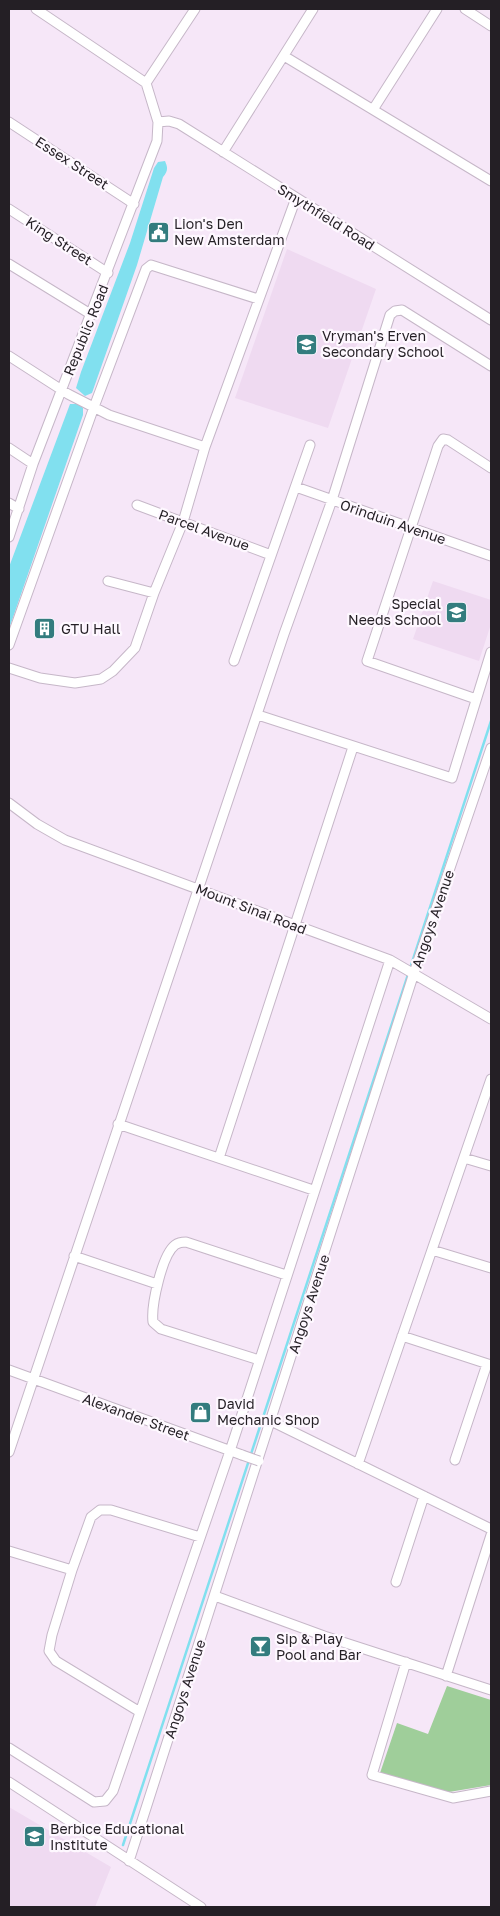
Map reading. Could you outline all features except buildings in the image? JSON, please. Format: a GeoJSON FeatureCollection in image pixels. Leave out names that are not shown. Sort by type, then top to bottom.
{"type":"FeatureCollection","features":[{"type":"Feature","properties":{"kind":"street"},"geometry":{"type":"LineString","coordinates":[[36,9],[146,83],[158,122]]}},
{"type":"Feature","properties":{"kind":"street"},"geometry":{"type":"LineString","coordinates":[[146,83],[195,9]]}},
{"type":"Feature","properties":{"kind":"street"},"geometry":{"type":"LineString","coordinates":[[223,152],[314,9]]}},
{"type":"Feature","properties":{"kind":"street"},"geometry":{"type":"LineString","coordinates":[[374,108],[436,9]]}},
{"type":"Feature","properties":{"kind":"street"},"geometry":{"type":"LineString","coordinates":[[464,9],[491,26]]}},
{"type":"Feature","properties":{"kind":"street"},"geometry":{"type":"LineString","coordinates":[[284,56],[374,108],[491,182]]}},
{"type":"Feature","properties":{"kind":"street","name":"Smythfield Road"},"geometry":{"type":"LineString","coordinates":[[158,122],[169,121],[180,124],[491,320]]}},
{"type":"Feature","properties":{"kind":"street","name":"Essex Street"},"geometry":{"type":"LineString","coordinates":[[9,122],[134,204]]}},
{"type":"Feature","properties":{"kind":"street","name":"Republic Road"},"geometry":{"type":"LineString","coordinates":[[9,537],[33,464],[92,315],[157,141],[158,122]]}},
{"type":"Feature","properties":{"kind":"street"},"geometry":{"type":"LineString","coordinates":[[9,668],[40,678],[75,683],[100,679],[113,671],[135,648],[154,593],[183,522],[205,447],[296,198]]}},
{"type":"Feature","properties":{"kind":"street","name":"King Street"},"geometry":{"type":"LineString","coordinates":[[9,209],[108,273]]}},
{"type":"Feature","properties":{"kind":"street"},"geometry":{"type":"LineString","coordinates":[[9,264],[92,315]]}},
{"type":"Feature","properties":{"kind":"street"},"geometry":{"type":"LineString","coordinates":[[9,645],[146,269],[151,265],[258,299]]}},
{"type":"Feature","properties":{"kind":"street"},"geometry":{"type":"LineString","coordinates":[[9,1452],[118,1124],[200,889],[284,634],[332,500],[390,315],[395,311],[402,310],[491,366]]}},
{"type":"Feature","properties":{"kind":"street"},"geometry":{"type":"LineString","coordinates":[[9,356],[94,408],[109,415],[205,447]]}},
{"type":"Feature","properties":{"kind":"street"},"geometry":{"type":"LineString","coordinates":[[476,699],[367,661],[438,446],[444,439],[491,468]]}},
{"type":"Feature","properties":{"kind":"street"},"geometry":{"type":"LineString","coordinates":[[234,661],[310,444]]}},
{"type":"Feature","properties":{"kind":"street"},"geometry":{"type":"LineString","coordinates":[[9,448],[33,464]]}},
{"type":"Feature","properties":{"kind":"street","name":"Orinduin Avenue"},"geometry":{"type":"LineString","coordinates":[[296,487],[491,556]]}},
{"type":"Feature","properties":{"kind":"street"},"geometry":{"type":"LineString","coordinates":[[9,503],[19,509]]}},
{"type":"Feature","properties":{"kind":"street","name":"Parcel Avenue"},"geometry":{"type":"LineString","coordinates":[[137,505],[271,555]]}},
{"type":"Feature","properties":{"kind":"street"},"geometry":{"type":"LineString","coordinates":[[108,581],[154,593]]}},
{"type":"Feature","properties":{"kind":"street"},"geometry":{"type":"LineString","coordinates":[[258,716],[353,748],[452,778],[491,652]]}},
{"type":"Feature","properties":{"kind":"street"},"geometry":{"type":"LineString","coordinates":[[219,1158],[353,748]]}},
{"type":"Feature","properties":{"kind":"street","name":"Angoys Avenue"},"geometry":{"type":"LineString","coordinates":[[129,1860],[271,1421],[409,970],[491,748]]}},
{"type":"Feature","properties":{"kind":"street","name":"Mount Sinai Road"},"geometry":{"type":"LineString","coordinates":[[9,803],[37,824],[65,840],[390,960],[491,1019]]}},
{"type":"Feature","properties":{"kind":"street"},"geometry":{"type":"LineString","coordinates":[[9,1748],[94,1802],[105,1801],[113,1791],[230,1451],[313,1190],[390,960]]}},
{"type":"Feature","properties":{"kind":"street"},"geometry":{"type":"LineString","coordinates":[[358,1464],[491,1078]]}},
{"type":"Feature","properties":{"kind":"street"},"geometry":{"type":"LineString","coordinates":[[118,1124],[313,1190]]}},
{"type":"Feature","properties":{"kind":"street"},"geometry":{"type":"LineString","coordinates":[[464,1158],[491,1166]]}},
{"type":"Feature","properties":{"kind":"street"},"geometry":{"type":"LineString","coordinates":[[259,1360],[161,1329],[153,1322],[152,1312],[157,1284],[173,1247],[178,1242],[186,1242],[286,1274]]}},
{"type":"Feature","properties":{"kind":"street"},"geometry":{"type":"LineString","coordinates":[[432,1250],[491,1268]]}},
{"type":"Feature","properties":{"kind":"street"},"geometry":{"type":"LineString","coordinates":[[74,1256],[157,1284]]}},
{"type":"Feature","properties":{"kind":"street"},"geometry":{"type":"LineString","coordinates":[[402,1336],[489,1364],[455,1460]]}},
{"type":"Feature","properties":{"kind":"street","name":"Alexander Street"},"geometry":{"type":"LineString","coordinates":[[9,1370],[257,1462]]}},
{"type":"Feature","properties":{"kind":"street"},"geometry":{"type":"LineString","coordinates":[[271,1421],[491,1528]]}},
{"type":"Feature","properties":{"kind":"street"},"geometry":{"type":"LineString","coordinates":[[396,1582],[424,1496]]}},
{"type":"Feature","properties":{"kind":"street"},"geometry":{"type":"LineString","coordinates":[[140,1712],[56,1661],[49,1651],[72,1570],[91,1517],[100,1510],[112,1510],[200,1538]]}},
{"type":"Feature","properties":{"kind":"street"},"geometry":{"type":"LineString","coordinates":[[446,1676],[491,1535]]}},
{"type":"Feature","properties":{"kind":"street"},"geometry":{"type":"LineString","coordinates":[[9,1551],[72,1570]]}},
{"type":"Feature","properties":{"kind":"street"},"geometry":{"type":"LineString","coordinates":[[215,1596],[324,1636],[491,1690]]}},
{"type":"Feature","properties":{"kind":"street"},"geometry":{"type":"LineString","coordinates":[[406,1662],[372,1774],[453,1798],[491,1791]]}},
{"type":"Feature","properties":{"kind":"street"},"geometry":{"type":"LineString","coordinates":[[9,1782],[201,1907]]}},
{"type":"Feature","properties":{"kind":"shaded area","name":"Vryman's Erven Secondary School"},"geometry":{"type":"Polygon","coordinates":[[[287,249],[376,289],[328,428],[235,398],[287,249]]]}},
{"type":"Feature","properties":{"kind":"shaded area","name":"Special Needs School"},"geometry":{"type":"Polygon","coordinates":[[[433,581],[491,600],[491,624],[479,661],[413,639],[433,581]]]}},
{"type":"Feature","properties":{"kind":"shaded area","name":"Berbice Educational Institute"},"geometry":{"type":"Polygon","coordinates":[[[9,1807],[111,1867],[95,1907],[9,1907],[9,1807]]]}},
{"type":"Feature","properties":{"kind":"green space"},"geometry":{"type":"Polygon","coordinates":[[[447,1686],[491,1700],[491,1785],[449,1792],[380,1773],[397,1723],[428,1734],[447,1686]]]}},
{"type":"Feature","properties":{"kind":"water"},"geometry":{"type":"Polygon","coordinates":[[[165,161],[167,171],[163,177],[137,265],[92,393],[85,396],[76,388],[81,372],[130,243],[154,168],[158,162],[165,161]]]}},
{"type":"Feature","properties":{"kind":"water"},"geometry":{"type":"Polygon","coordinates":[[[70,404],[78,404],[83,408],[83,415],[9,629],[9,567],[70,404]]]}},
{"type":"Feature","properties":{"kind":"waterway"},"geometry":{"type":"LineString","coordinates":[[123,1845],[491,721]]}},
{"type":"Feature","properties":{"kind":"place","name":"Lion's Den New Amsterdam"},"geometry":{"type":"Point","coordinates":[158,232]}},
{"type":"Feature","properties":{"kind":"place","name":"Vryman's Erven Secondary School"},"geometry":{"type":"Point","coordinates":[306,344]}},
{"type":"Feature","properties":{"kind":"place","name":"Special Needs School"},"geometry":{"type":"Point","coordinates":[457,612]}},
{"type":"Feature","properties":{"kind":"place","name":"GTU Hall"},"geometry":{"type":"Point","coordinates":[45,629]}},
{"type":"Feature","properties":{"kind":"place","name":"David Mechanic Shop"},"geometry":{"type":"Point","coordinates":[201,1412]}},
{"type":"Feature","properties":{"kind":"place","name":"Sip & Play Pool and Bar"},"geometry":{"type":"Point","coordinates":[260,1647]}},
{"type":"Feature","properties":{"kind":"place","name":"Berbice Educational Institute"},"geometry":{"type":"Point","coordinates":[34,1837]}}]}
